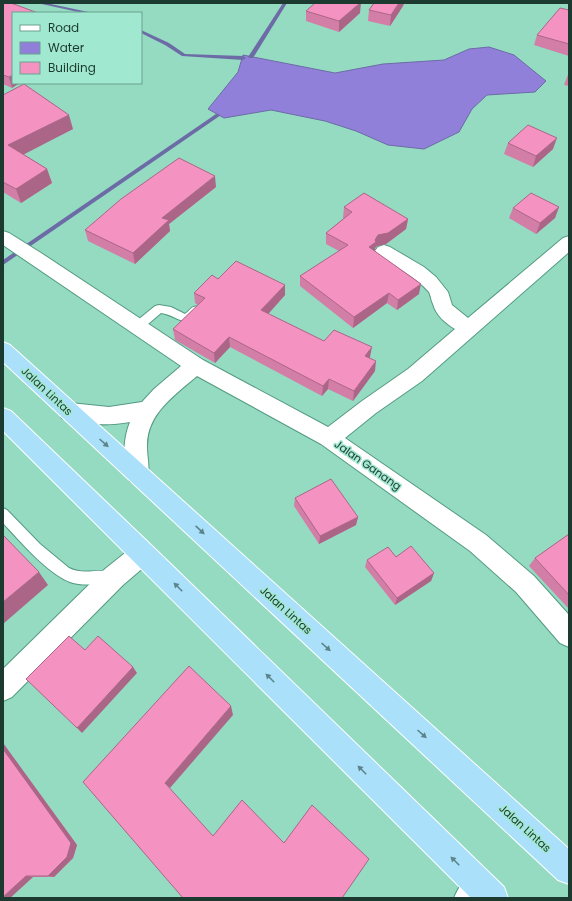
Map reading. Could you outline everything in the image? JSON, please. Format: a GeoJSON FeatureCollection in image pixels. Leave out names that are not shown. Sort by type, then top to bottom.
{"type":"FeatureCollection","features":[{"type":"Feature","properties":{"kind":"highway","name":"Jalan Lintas"},"geometry":{"type":"LineString","coordinates":[[3,350],[569,869]]}},
{"type":"Feature","properties":{"kind":"highway"},"geometry":{"type":"LineString","coordinates":[[3,417],[144,553],[476,892]]}},
{"type":"Feature","properties":{"kind":"street","name":"Jalan Ganang"},"geometry":{"type":"LineString","coordinates":[[3,237],[196,366],[329,438],[478,543],[525,584],[569,634]]}},
{"type":"Feature","properties":{"kind":"street"},"geometry":{"type":"LineString","coordinates":[[329,438],[415,375],[569,242]]}},
{"type":"Feature","properties":{"kind":"street"},"geometry":{"type":"LineString","coordinates":[[384,251],[428,279],[442,296],[442,305],[447,314],[469,328]]}},
{"type":"Feature","properties":{"kind":"street"},"geometry":{"type":"LineString","coordinates":[[138,474],[136,454],[137,431],[148,409],[196,366]]}},
{"type":"Feature","properties":{"kind":"street"},"geometry":{"type":"LineString","coordinates":[[70,412],[103,416],[132,413],[148,409]]}},
{"type":"Feature","properties":{"kind":"street"},"geometry":{"type":"LineString","coordinates":[[3,688],[114,577],[144,553]]}},
{"type":"Feature","properties":{"kind":"lane"},"geometry":{"type":"LineString","coordinates":[[137,326],[159,309],[167,310],[184,318],[190,316],[195,310]]}},
{"type":"Feature","properties":{"kind":"lane"},"geometry":{"type":"LineString","coordinates":[[3,514],[55,566],[70,575],[85,579],[114,577]]}},
{"type":"Feature","properties":{"kind":"water"},"geometry":{"type":"Polygon","coordinates":[[[489,47],[514,55],[546,81],[535,92],[487,95],[472,109],[459,132],[424,149],[388,145],[356,131],[325,121],[271,110],[224,118],[208,109],[238,72],[243,55],[335,73],[383,64],[444,60],[469,49],[489,47]]]}},
{"type":"Feature","properties":{"kind":"building"},"geometry":{"type":"Polygon","coordinates":[[[3,3],[11,3],[35,12],[12,12],[12,76],[9,77],[3,75],[3,3]]]}},
{"type":"Feature","properties":{"kind":"building"},"geometry":{"type":"Polygon","coordinates":[[[315,3],[360,3],[339,21],[306,11],[315,3]]]}},
{"type":"Feature","properties":{"kind":"building"},"geometry":{"type":"Polygon","coordinates":[[[374,3],[399,3],[391,15],[369,10],[374,3]]]}},
{"type":"Feature","properties":{"kind":"building"},"geometry":{"type":"Polygon","coordinates":[[[560,8],[569,10],[569,44],[537,35],[560,8]]]}},
{"type":"Feature","properties":{"kind":"building"},"geometry":{"type":"Polygon","coordinates":[[[24,84],[69,115],[8,145],[47,169],[16,189],[3,182],[3,95],[24,84]]]}},
{"type":"Feature","properties":{"kind":"building"},"geometry":{"type":"Polygon","coordinates":[[[528,125],[557,138],[536,156],[508,143],[528,125]]]}},
{"type":"Feature","properties":{"kind":"building"},"geometry":{"type":"Polygon","coordinates":[[[179,158],[215,176],[162,218],[169,220],[133,253],[85,230],[121,199],[179,158]]]}},
{"type":"Feature","properties":{"kind":"building"},"geometry":{"type":"Polygon","coordinates":[[[364,193],[408,219],[388,233],[378,235],[375,240],[376,242],[369,247],[421,284],[398,300],[389,293],[354,317],[300,276],[348,245],[326,233],[352,212],[344,207],[364,193]]]}},
{"type":"Feature","properties":{"kind":"building"},"geometry":{"type":"Polygon","coordinates":[[[531,193],[559,207],[540,223],[513,208],[531,193]]]}},
{"type":"Feature","properties":{"kind":"building"},"geometry":{"type":"Polygon","coordinates":[[[236,261],[285,285],[261,310],[324,341],[334,330],[372,347],[365,356],[376,361],[354,391],[329,379],[323,386],[229,337],[214,353],[173,329],[205,298],[194,293],[212,275],[218,279],[236,261]]]}},
{"type":"Feature","properties":{"kind":"building"},"geometry":{"type":"Polygon","coordinates":[[[331,479],[358,517],[320,536],[295,498],[331,479]]]}},
{"type":"Feature","properties":{"kind":"building"},"geometry":{"type":"Polygon","coordinates":[[[569,534],[569,595],[535,558],[569,534]]]}},
{"type":"Feature","properties":{"kind":"building"},"geometry":{"type":"Polygon","coordinates":[[[3,535],[39,572],[3,602],[3,535]]]}},
{"type":"Feature","properties":{"kind":"building"},"geometry":{"type":"Polygon","coordinates":[[[411,546],[434,573],[397,598],[367,560],[388,547],[396,557],[411,546]]]}},
{"type":"Feature","properties":{"kind":"building"},"geometry":{"type":"Polygon","coordinates":[[[69,636],[85,650],[98,636],[133,667],[77,728],[26,679],[69,636]]]}},
{"type":"Feature","properties":{"kind":"building"},"geometry":{"type":"Polygon","coordinates":[[[189,666],[231,706],[165,783],[213,836],[242,800],[284,843],[312,805],[369,859],[342,898],[183,898],[83,782],[189,666]]]}},
{"type":"Feature","properties":{"kind":"building"},"geometry":{"type":"Polygon","coordinates":[[[3,749],[71,843],[67,857],[48,876],[26,876],[3,897],[3,749]]]}},
{"type":"Feature","properties":{"kind":"waterway"},"geometry":{"type":"LineString","coordinates":[[39,3],[86,12]]}},
{"type":"Feature","properties":{"kind":"waterway"},"geometry":{"type":"LineString","coordinates":[[251,57],[285,3]]}},
{"type":"Feature","properties":{"kind":"waterway"},"geometry":{"type":"LineString","coordinates":[[142,32],[167,44],[184,55],[243,58]]}},
{"type":"Feature","properties":{"kind":"waterway"},"geometry":{"type":"LineString","coordinates":[[3,263],[218,115]]}}]}
